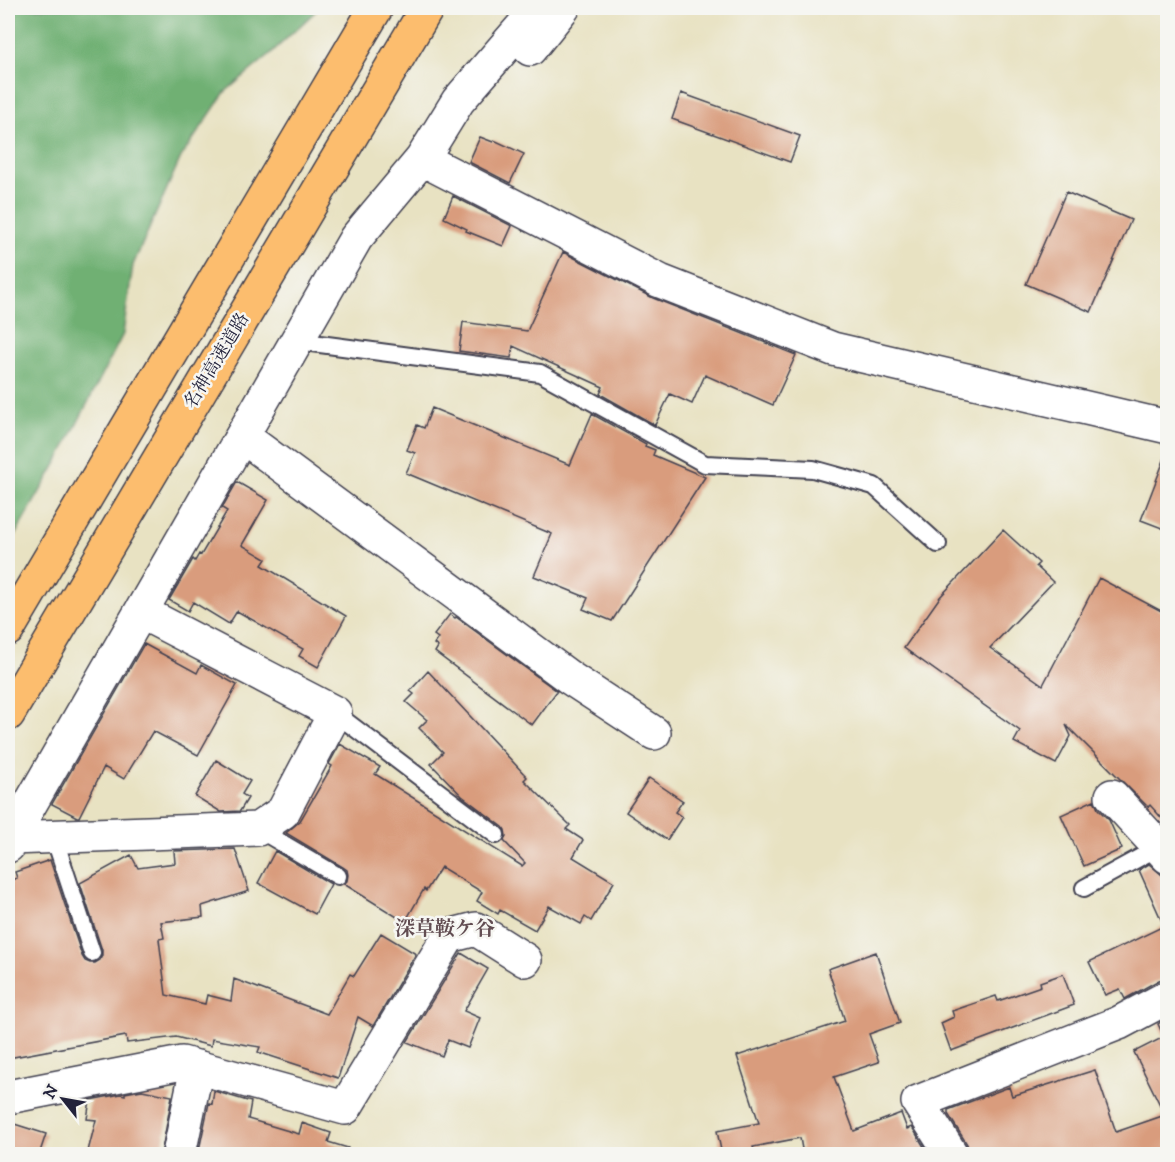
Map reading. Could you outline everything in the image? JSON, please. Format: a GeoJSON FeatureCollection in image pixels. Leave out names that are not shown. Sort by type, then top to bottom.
{"type":"FeatureCollection","features":[{"type":"Feature","properties":{"kind":"highway"},"geometry":{"type":"LineString","coordinates":[[8,629],[376,8]]}},
{"type":"Feature","properties":{"kind":"highway","name":"名神高速道路"},"geometry":{"type":"LineString","coordinates":[[8,714],[427,8]]}},
{"type":"Feature","properties":{"kind":"street"},"geometry":{"type":"LineString","coordinates":[[9,842],[356,238],[422,159],[458,101],[524,26],[535,8]]}},
{"type":"Feature","properties":{"kind":"street"},"geometry":{"type":"LineString","coordinates":[[422,159],[476,116],[563,8]]}},
{"type":"Feature","properties":{"kind":"street"},"geometry":{"type":"LineString","coordinates":[[422,159],[660,281],[833,349],[1167,427]]}},
{"type":"Feature","properties":{"kind":"street"},"geometry":{"type":"LineString","coordinates":[[242,436],[570,678],[654,733]]}},
{"type":"Feature","properties":{"kind":"street"},"geometry":{"type":"LineString","coordinates":[[9,842],[54,837],[258,829],[284,812],[335,713],[141,612]]}},
{"type":"Feature","properties":{"kind":"street"},"geometry":{"type":"LineString","coordinates":[[1112,796],[1163,852]]}},
{"type":"Feature","properties":{"kind":"street"},"geometry":{"type":"LineString","coordinates":[[8,1097],[182,1063],[345,1108],[449,936],[476,929],[525,960]]}},
{"type":"Feature","properties":{"kind":"street"},"geometry":{"type":"LineString","coordinates":[[951,1155],[918,1102],[1119,1023],[1167,997]]}},
{"type":"Feature","properties":{"kind":"street"},"geometry":{"type":"LineString","coordinates":[[179,1155],[197,1067]]}},
{"type":"Feature","properties":{"kind":"lane"},"geometry":{"type":"LineString","coordinates":[[297,341],[540,373],[705,464],[813,469],[874,486],[938,544]]}},
{"type":"Feature","properties":{"kind":"lane"},"geometry":{"type":"LineString","coordinates":[[335,713],[496,835]]}},
{"type":"Feature","properties":{"kind":"lane"},"geometry":{"type":"LineString","coordinates":[[258,829],[338,876]]}},
{"type":"Feature","properties":{"kind":"lane"},"geometry":{"type":"LineString","coordinates":[[54,837],[92,953]]}},
{"type":"Feature","properties":{"kind":"lane"},"geometry":{"type":"LineString","coordinates":[[1084,888],[1163,852]]}},
{"type":"Feature","properties":{"kind":"green space"},"geometry":{"type":"Polygon","coordinates":[[[8,8],[319,8],[268,56],[225,92],[181,157],[133,265],[123,334],[59,459],[8,547],[8,8]]]}},
{"type":"Feature","properties":{"kind":"building"},"geometry":{"type":"Polygon","coordinates":[[[681,93],[800,136],[790,162],[672,119],[681,93]]]}},
{"type":"Feature","properties":{"kind":"building"},"geometry":{"type":"Polygon","coordinates":[[[480,137],[493,142],[494,140],[524,154],[510,183],[469,162],[480,137]]]}},
{"type":"Feature","properties":{"kind":"building"},"geometry":{"type":"Polygon","coordinates":[[[1066,192],[1131,220],[1091,312],[1026,284],[1066,192]]]}},
{"type":"Feature","properties":{"kind":"building"},"geometry":{"type":"Polygon","coordinates":[[[453,196],[512,226],[503,246],[466,231],[467,229],[444,218],[453,196]]]}},
{"type":"Feature","properties":{"kind":"building"},"geometry":{"type":"Polygon","coordinates":[[[563,252],[653,298],[796,355],[773,405],[705,375],[692,404],[670,394],[655,425],[600,394],[603,387],[513,346],[511,358],[459,351],[463,322],[527,331],[563,252]]]}},
{"type":"Feature","properties":{"kind":"building"},"geometry":{"type":"Polygon","coordinates":[[[432,408],[570,465],[592,414],[655,450],[653,455],[705,477],[612,621],[583,609],[588,598],[534,576],[552,534],[406,473],[415,453],[407,450],[417,425],[424,428],[432,408]]]}},
{"type":"Feature","properties":{"kind":"building"},"geometry":{"type":"Polygon","coordinates":[[[1167,456],[1167,530],[1141,520],[1167,456]]]}},
{"type":"Feature","properties":{"kind":"building"},"geometry":{"type":"Polygon","coordinates":[[[237,482],[268,500],[242,545],[266,559],[262,565],[346,616],[318,667],[299,656],[303,649],[237,611],[229,624],[193,602],[188,611],[169,600],[193,559],[195,561],[199,554],[201,555],[227,511],[222,508],[237,482]]]}},
{"type":"Feature","properties":{"kind":"building"},"geometry":{"type":"Polygon","coordinates":[[[1003,530],[1039,563],[1036,566],[1053,582],[990,648],[1043,685],[1099,578],[1167,614],[1167,824],[1066,725],[1071,736],[1056,764],[1014,742],[1020,731],[904,648],[940,597],[1003,530]]]}},
{"type":"Feature","properties":{"kind":"building"},"geometry":{"type":"Polygon","coordinates":[[[450,614],[557,691],[532,725],[435,652],[438,647],[434,644],[438,638],[434,635],[450,614]]]}},
{"type":"Feature","properties":{"kind":"building"},"geometry":{"type":"Polygon","coordinates":[[[144,644],[197,673],[201,665],[237,685],[198,755],[153,731],[124,779],[104,767],[77,817],[52,804],[144,644]]]}},
{"type":"Feature","properties":{"kind":"building"},"geometry":{"type":"Polygon","coordinates":[[[428,671],[527,777],[524,780],[570,825],[566,829],[583,840],[573,857],[614,882],[591,921],[585,917],[581,924],[549,906],[535,930],[500,910],[498,914],[477,901],[482,892],[441,867],[426,891],[424,889],[405,922],[344,884],[348,875],[347,870],[343,867],[286,833],[300,821],[332,766],[329,764],[340,744],[380,767],[375,774],[522,866],[525,863],[504,841],[506,836],[503,827],[462,796],[431,764],[443,752],[419,728],[427,720],[406,702],[414,694],[410,691],[428,671]]]}},
{"type":"Feature","properties":{"kind":"building"},"geometry":{"type":"Polygon","coordinates":[[[216,760],[250,781],[242,794],[248,798],[240,811],[221,812],[195,796],[216,760]]]}},
{"type":"Feature","properties":{"kind":"building"},"geometry":{"type":"Polygon","coordinates":[[[649,778],[683,801],[675,812],[682,817],[667,840],[626,812],[649,778]]]}},
{"type":"Feature","properties":{"kind":"building"},"geometry":{"type":"Polygon","coordinates":[[[1094,800],[1098,809],[1109,820],[1122,849],[1084,866],[1061,815],[1094,800]]]}},
{"type":"Feature","properties":{"kind":"building"},"geometry":{"type":"Polygon","coordinates":[[[235,849],[249,891],[202,906],[203,917],[161,922],[164,938],[159,939],[166,995],[205,1004],[207,995],[231,1001],[234,979],[327,1014],[350,974],[354,976],[381,933],[416,954],[373,1026],[358,1017],[338,1078],[258,1052],[260,1047],[212,1039],[211,1046],[176,1037],[127,1043],[126,1036],[8,1058],[8,881],[17,878],[15,872],[50,860],[82,956],[85,961],[95,963],[100,960],[102,950],[80,883],[131,855],[138,868],[175,863],[174,851],[235,849]]]}},
{"type":"Feature","properties":{"kind":"building"},"geometry":{"type":"Polygon","coordinates":[[[275,851],[331,884],[315,914],[258,883],[275,851]]]}},
{"type":"Feature","properties":{"kind":"building"},"geometry":{"type":"Polygon","coordinates":[[[1149,864],[1162,875],[1167,875],[1167,978],[1125,999],[1120,989],[1105,995],[1089,962],[1164,926],[1139,870],[1149,864]]]}},
{"type":"Feature","properties":{"kind":"building"},"geometry":{"type":"Polygon","coordinates":[[[876,952],[900,1023],[869,1034],[879,1062],[834,1077],[854,1131],[901,1113],[907,1129],[912,1127],[929,1155],[797,1155],[796,1152],[802,1149],[800,1138],[753,1147],[754,1151],[737,1155],[722,1155],[717,1131],[759,1123],[737,1056],[845,1021],[828,969],[876,952]]]}},
{"type":"Feature","properties":{"kind":"building"},"geometry":{"type":"Polygon","coordinates":[[[461,953],[488,969],[464,1011],[480,1018],[468,1048],[448,1040],[442,1056],[407,1042],[461,953]]]}},
{"type":"Feature","properties":{"kind":"building"},"geometry":{"type":"Polygon","coordinates":[[[1063,974],[1074,1005],[951,1051],[941,1023],[954,1017],[952,1011],[996,996],[998,1001],[1041,986],[1040,982],[1063,974]]]}},
{"type":"Feature","properties":{"kind":"building"},"geometry":{"type":"Polygon","coordinates":[[[1167,1018],[1167,1155],[970,1155],[967,1144],[948,1114],[948,1110],[1009,1087],[1012,1096],[1095,1070],[1116,1132],[1165,1115],[1134,1052],[1164,1037],[1158,1024],[1167,1018]]]}},
{"type":"Feature","properties":{"kind":"building"},"geometry":{"type":"Polygon","coordinates":[[[142,1090],[172,1096],[161,1155],[87,1155],[96,1120],[87,1119],[90,1100],[142,1090]]]}},
{"type":"Feature","properties":{"kind":"building"},"geometry":{"type":"Polygon","coordinates":[[[214,1091],[251,1102],[248,1119],[299,1134],[302,1123],[331,1133],[328,1142],[348,1148],[347,1155],[198,1155],[209,1103],[212,1104],[214,1091]]]}},
{"type":"Feature","properties":{"kind":"building"},"geometry":{"type":"Polygon","coordinates":[[[8,1122],[46,1134],[39,1155],[8,1155],[8,1122]]]}},
{"type":"Feature","properties":{"kind":"district","name":"深草鞍ケ谷"},"geometry":{"type":"Point","coordinates":[445,929]}}]}
